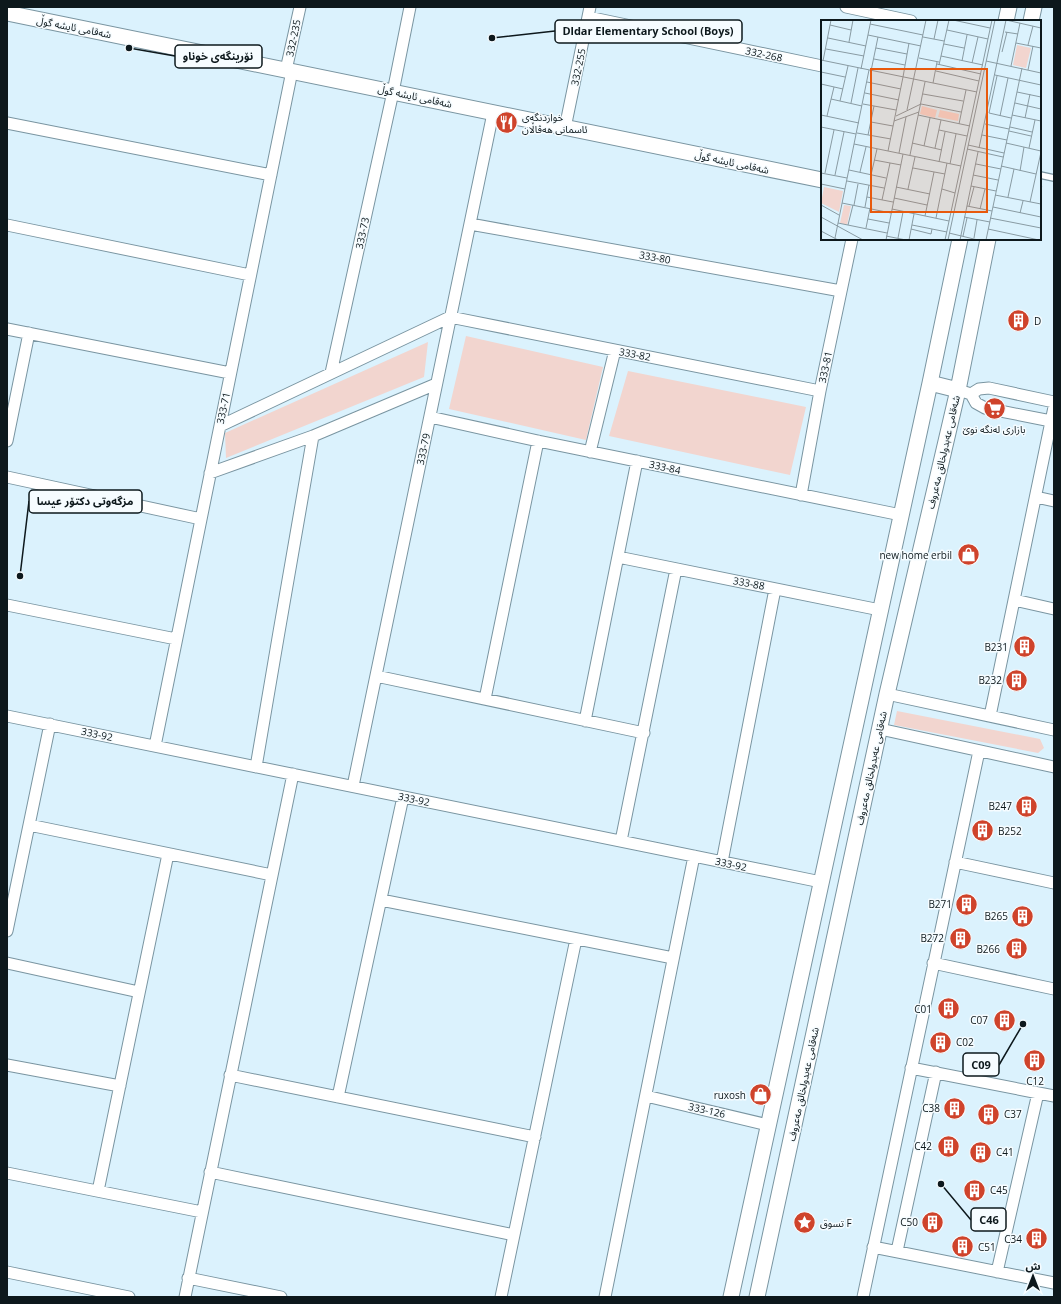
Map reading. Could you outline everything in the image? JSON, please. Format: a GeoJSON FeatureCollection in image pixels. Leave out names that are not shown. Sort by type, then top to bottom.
{"type":"FeatureCollection","features":[{"type":"Feature","properties":{"kind":"main road"},"geometry":{"type":"LineString","coordinates":[[1006,20],[1009,7]]}},
{"type":"Feature","properties":{"kind":"main road"},"geometry":{"type":"LineString","coordinates":[[1032,20],[1034,7]]}},
{"type":"Feature","properties":{"kind":"main road","name":"شەقامی ئایشە گوڵ"},"geometry":{"type":"LineString","coordinates":[[7,14],[289,70],[821,180]]}},
{"type":"Feature","properties":{"kind":"main road"},"geometry":{"type":"LineString","coordinates":[[731,1297],[960,240]]}},
{"type":"Feature","properties":{"kind":"main road","name":"شەقامی عەبدولخالق مەعروف"},"geometry":{"type":"LineString","coordinates":[[757,1297],[887,694],[964,392],[988,240]]}},
{"type":"Feature","properties":{"kind":"main road"},"geometry":{"type":"LineString","coordinates":[[930,383],[964,392]]}},
{"type":"Feature","properties":{"kind":"main road"},"geometry":{"type":"LineString","coordinates":[[787,1038],[812,1043]]}},
{"type":"Feature","properties":{"kind":"street","name":"332-235"},"geometry":{"type":"LineString","coordinates":[[289,70],[300,7]]}},
{"type":"Feature","properties":{"kind":"street","name":"333-73"},"geometry":{"type":"LineString","coordinates":[[331,373],[393,92],[410,7]]}},
{"type":"Feature","properties":{"kind":"street"},"geometry":{"type":"LineString","coordinates":[[846,7],[906,20]]}},
{"type":"Feature","properties":{"kind":"street","name":"332-268"},"geometry":{"type":"LineString","coordinates":[[589,12],[821,66]]}},
{"type":"Feature","properties":{"kind":"street","name":"332-255"},"geometry":{"type":"LineString","coordinates":[[565,128],[589,12]]}},
{"type":"Feature","properties":{"kind":"street","name":"333-71"},"geometry":{"type":"LineString","coordinates":[[155,746],[271,175],[289,70]]}},
{"type":"Feature","properties":{"kind":"street","name":"333-79"},"geometry":{"type":"LineString","coordinates":[[353,786],[493,113]]}},
{"type":"Feature","properties":{"kind":"street"},"geometry":{"type":"LineString","coordinates":[[7,123],[271,175]]}},
{"type":"Feature","properties":{"kind":"street","name":"333-80"},"geometry":{"type":"LineString","coordinates":[[470,224],[841,291]]}},
{"type":"Feature","properties":{"kind":"street"},"geometry":{"type":"LineString","coordinates":[[7,225],[250,275]]}},
{"type":"Feature","properties":{"kind":"street","name":"333-81"},"geometry":{"type":"LineString","coordinates":[[800,495],[852,240]]}},
{"type":"Feature","properties":{"kind":"street"},"geometry":{"type":"LineString","coordinates":[[220,426],[450,317]]}},
{"type":"Feature","properties":{"kind":"street","name":"333-82"},"geometry":{"type":"LineString","coordinates":[[450,317],[820,391]]}},
{"type":"Feature","properties":{"kind":"street"},"geometry":{"type":"LineString","coordinates":[[7,329],[230,373]]}},
{"type":"Feature","properties":{"kind":"street"},"geometry":{"type":"LineString","coordinates":[[7,441],[29,333]]}},
{"type":"Feature","properties":{"kind":"street"},"geometry":{"type":"LineString","coordinates":[[590,452],[615,350]]}},
{"type":"Feature","properties":{"kind":"street"},"geometry":{"type":"LineString","coordinates":[[210,474],[314,436],[436,384]]}},
{"type":"Feature","properties":{"kind":"street"},"geometry":{"type":"LineString","coordinates":[[964,392],[989,388],[1054,402]]}},
{"type":"Feature","properties":{"kind":"street"},"geometry":{"type":"LineString","coordinates":[[964,392],[985,408],[1051,422]]}},
{"type":"Feature","properties":{"kind":"street"},"geometry":{"type":"LineString","coordinates":[[990,716],[1054,407]]}},
{"type":"Feature","properties":{"kind":"street","name":"333-84"},"geometry":{"type":"LineString","coordinates":[[430,417],[590,452],[901,514]]}},
{"type":"Feature","properties":{"kind":"street"},"geometry":{"type":"LineString","coordinates":[[256,767],[278,632],[314,436]]}},
{"type":"Feature","properties":{"kind":"street"},"geometry":{"type":"LineString","coordinates":[[485,699],[538,441]]}},
{"type":"Feature","properties":{"kind":"street"},"geometry":{"type":"LineString","coordinates":[[585,721],[638,461]]}},
{"type":"Feature","properties":{"kind":"street"},"geometry":{"type":"LineString","coordinates":[[7,477],[201,519]]}},
{"type":"Feature","properties":{"kind":"street"},"geometry":{"type":"LineString","coordinates":[[1036,497],[1054,501]]}},
{"type":"Feature","properties":{"kind":"street","name":"333-88"},"geometry":{"type":"LineString","coordinates":[[618,557],[880,610]]}},
{"type":"Feature","properties":{"kind":"street"},"geometry":{"type":"LineString","coordinates":[[621,841],[676,569]]}},
{"type":"Feature","properties":{"kind":"street"},"geometry":{"type":"LineString","coordinates":[[722,862],[775,589]]}},
{"type":"Feature","properties":{"kind":"street"},"geometry":{"type":"LineString","coordinates":[[1014,600],[1054,609]]}},
{"type":"Feature","properties":{"kind":"street"},"geometry":{"type":"LineString","coordinates":[[7,605],[176,639]]}},
{"type":"Feature","properties":{"kind":"street"},"geometry":{"type":"LineString","coordinates":[[376,676],[644,733]]}},
{"type":"Feature","properties":{"kind":"street"},"geometry":{"type":"LineString","coordinates":[[887,694],[1054,730]]}},
{"type":"Feature","properties":{"kind":"street","name":"333-92"},"geometry":{"type":"LineString","coordinates":[[7,716],[821,882]]}},
{"type":"Feature","properties":{"kind":"street"},"geometry":{"type":"LineString","coordinates":[[7,931],[50,724]]}},
{"type":"Feature","properties":{"kind":"street"},"geometry":{"type":"LineString","coordinates":[[880,730],[979,751],[1053,764]]}},
{"type":"Feature","properties":{"kind":"street"},"geometry":{"type":"LineString","coordinates":[[863,1297],[979,751]]}},
{"type":"Feature","properties":{"kind":"street"},"geometry":{"type":"LineString","coordinates":[[185,1297],[293,774]]}},
{"type":"Feature","properties":{"kind":"street"},"geometry":{"type":"LineString","coordinates":[[338,1097],[403,797]]}},
{"type":"Feature","properties":{"kind":"street"},"geometry":{"type":"LineString","coordinates":[[29,825],[272,875]]}},
{"type":"Feature","properties":{"kind":"street"},"geometry":{"type":"LineString","coordinates":[[98,1191],[168,854]]}},
{"type":"Feature","properties":{"kind":"street"},"geometry":{"type":"LineString","coordinates":[[605,1297],[694,856]]}},
{"type":"Feature","properties":{"kind":"street"},"geometry":{"type":"LineString","coordinates":[[955,862],[1054,883]]}},
{"type":"Feature","properties":{"kind":"street"},"geometry":{"type":"LineString","coordinates":[[381,900],[674,958]]}},
{"type":"Feature","properties":{"kind":"street"},"geometry":{"type":"LineString","coordinates":[[501,1297],[576,939]]}},
{"type":"Feature","properties":{"kind":"street"},"geometry":{"type":"LineString","coordinates":[[7,963],[139,992]]}},
{"type":"Feature","properties":{"kind":"street"},"geometry":{"type":"LineString","coordinates":[[933,963],[1054,989]]}},
{"type":"Feature","properties":{"kind":"street"},"geometry":{"type":"LineString","coordinates":[[7,1066],[120,1086]]}},
{"type":"Feature","properties":{"kind":"street"},"geometry":{"type":"LineString","coordinates":[[911,1068],[1054,1096]]}},
{"type":"Feature","properties":{"kind":"street"},"geometry":{"type":"LineString","coordinates":[[898,1251],[936,1072]]}},
{"type":"Feature","properties":{"kind":"street"},"geometry":{"type":"LineString","coordinates":[[230,1075],[535,1137]]}},
{"type":"Feature","properties":{"kind":"street"},"geometry":{"type":"LineString","coordinates":[[997,1272],[1038,1093]]}},
{"type":"Feature","properties":{"kind":"street","name":"333-126"},"geometry":{"type":"LineString","coordinates":[[646,1096],[768,1125]]}},
{"type":"Feature","properties":{"kind":"street"},"geometry":{"type":"LineString","coordinates":[[7,1172],[202,1212]]}},
{"type":"Feature","properties":{"kind":"street"},"geometry":{"type":"LineString","coordinates":[[210,1172],[514,1235]]}},
{"type":"Feature","properties":{"kind":"street"},"geometry":{"type":"LineString","coordinates":[[873,1246],[1054,1283]]}},
{"type":"Feature","properties":{"kind":"street"},"geometry":{"type":"LineString","coordinates":[[7,1272],[129,1297]]}},
{"type":"Feature","properties":{"kind":"street"},"geometry":{"type":"LineString","coordinates":[[188,1278],[281,1297]]}},
{"type":"Feature","properties":{"kind":"lane"},"geometry":{"type":"LineString","coordinates":[[1041,175],[1054,178]]}},
{"type":"Feature","properties":{"kind":"shaded area"},"geometry":{"type":"Polygon","coordinates":[[[466,336],[603,367],[586,440],[449,409],[466,336]]]}},
{"type":"Feature","properties":{"kind":"shaded area"},"geometry":{"type":"Polygon","coordinates":[[[428,342],[424,377],[226,458],[225,433],[428,342]]]}},
{"type":"Feature","properties":{"kind":"shaded area"},"geometry":{"type":"Polygon","coordinates":[[[628,371],[806,407],[790,475],[609,436],[628,371]]]}},
{"type":"Feature","properties":{"kind":"shaded area"},"geometry":{"type":"Polygon","coordinates":[[[897,711],[1040,739],[1044,748],[1038,753],[894,725],[897,711]]]}},
{"type":"Feature","properties":{"kind":"place","name":"Dldar Elementary School (Boys)"},"geometry":{"type":"Point","coordinates":[492,38]}},
{"type":"Feature","properties":{"kind":"place","name":"نۆرینگەی خوناو"},"geometry":{"type":"Point","coordinates":[129,48]}},
{"type":"Feature","properties":{"kind":"place","name":"خواردنگەی ئاسمانی هەڤاڵان"},"geometry":{"type":"Point","coordinates":[507,123]}},
{"type":"Feature","properties":{"kind":"place","name":"D"},"geometry":{"type":"Point","coordinates":[1018,321]}},
{"type":"Feature","properties":{"kind":"place","name":"بازاری لەنگە نوێ"},"geometry":{"type":"Point","coordinates":[994,409]}},
{"type":"Feature","properties":{"kind":"place","name":"new home erbil"},"geometry":{"type":"Point","coordinates":[968,555]}},
{"type":"Feature","properties":{"kind":"place","name":"مزگەوتی دکتۆر عیسا"},"geometry":{"type":"Point","coordinates":[20,576]}},
{"type":"Feature","properties":{"kind":"place","name":"B231"},"geometry":{"type":"Point","coordinates":[1024,647]}},
{"type":"Feature","properties":{"kind":"place","name":"B232"},"geometry":{"type":"Point","coordinates":[1017,680]}},
{"type":"Feature","properties":{"kind":"place","name":"B247"},"geometry":{"type":"Point","coordinates":[1027,806]}},
{"type":"Feature","properties":{"kind":"place","name":"B252"},"geometry":{"type":"Point","coordinates":[983,831]}},
{"type":"Feature","properties":{"kind":"place","name":"B271"},"geometry":{"type":"Point","coordinates":[967,904]}},
{"type":"Feature","properties":{"kind":"place","name":"B265"},"geometry":{"type":"Point","coordinates":[1023,916]}},
{"type":"Feature","properties":{"kind":"place","name":"B272"},"geometry":{"type":"Point","coordinates":[960,938]}},
{"type":"Feature","properties":{"kind":"place","name":"B266"},"geometry":{"type":"Point","coordinates":[1016,949]}},
{"type":"Feature","properties":{"kind":"place","name":"C01"},"geometry":{"type":"Point","coordinates":[948,1009]}},
{"type":"Feature","properties":{"kind":"place","name":"C07"},"geometry":{"type":"Point","coordinates":[1004,1020]}},
{"type":"Feature","properties":{"kind":"place","name":"C09"},"geometry":{"type":"Point","coordinates":[1023,1024]}},
{"type":"Feature","properties":{"kind":"place","name":"C02"},"geometry":{"type":"Point","coordinates":[941,1042]}},
{"type":"Feature","properties":{"kind":"place","name":"C12"},"geometry":{"type":"Point","coordinates":[1035,1061]}},
{"type":"Feature","properties":{"kind":"place","name":"ruxosh"},"geometry":{"type":"Point","coordinates":[761,1095]}},
{"type":"Feature","properties":{"kind":"place","name":"C38"},"geometry":{"type":"Point","coordinates":[955,1108]}},
{"type":"Feature","properties":{"kind":"place","name":"C37"},"geometry":{"type":"Point","coordinates":[988,1114]}},
{"type":"Feature","properties":{"kind":"place","name":"C42"},"geometry":{"type":"Point","coordinates":[948,1146]}},
{"type":"Feature","properties":{"kind":"place","name":"C41"},"geometry":{"type":"Point","coordinates":[981,1152]}},
{"type":"Feature","properties":{"kind":"place","name":"C46"},"geometry":{"type":"Point","coordinates":[941,1184]}},
{"type":"Feature","properties":{"kind":"place","name":"C45"},"geometry":{"type":"Point","coordinates":[974,1190]}},
{"type":"Feature","properties":{"kind":"place","name":"C50"},"geometry":{"type":"Point","coordinates":[933,1222]}},
{"type":"Feature","properties":{"kind":"place","name":"تسوق F"},"geometry":{"type":"Point","coordinates":[805,1223]}},
{"type":"Feature","properties":{"kind":"place","name":"C34"},"geometry":{"type":"Point","coordinates":[1037,1239]}},
{"type":"Feature","properties":{"kind":"place","name":"C51"},"geometry":{"type":"Point","coordinates":[963,1247]}}]}
